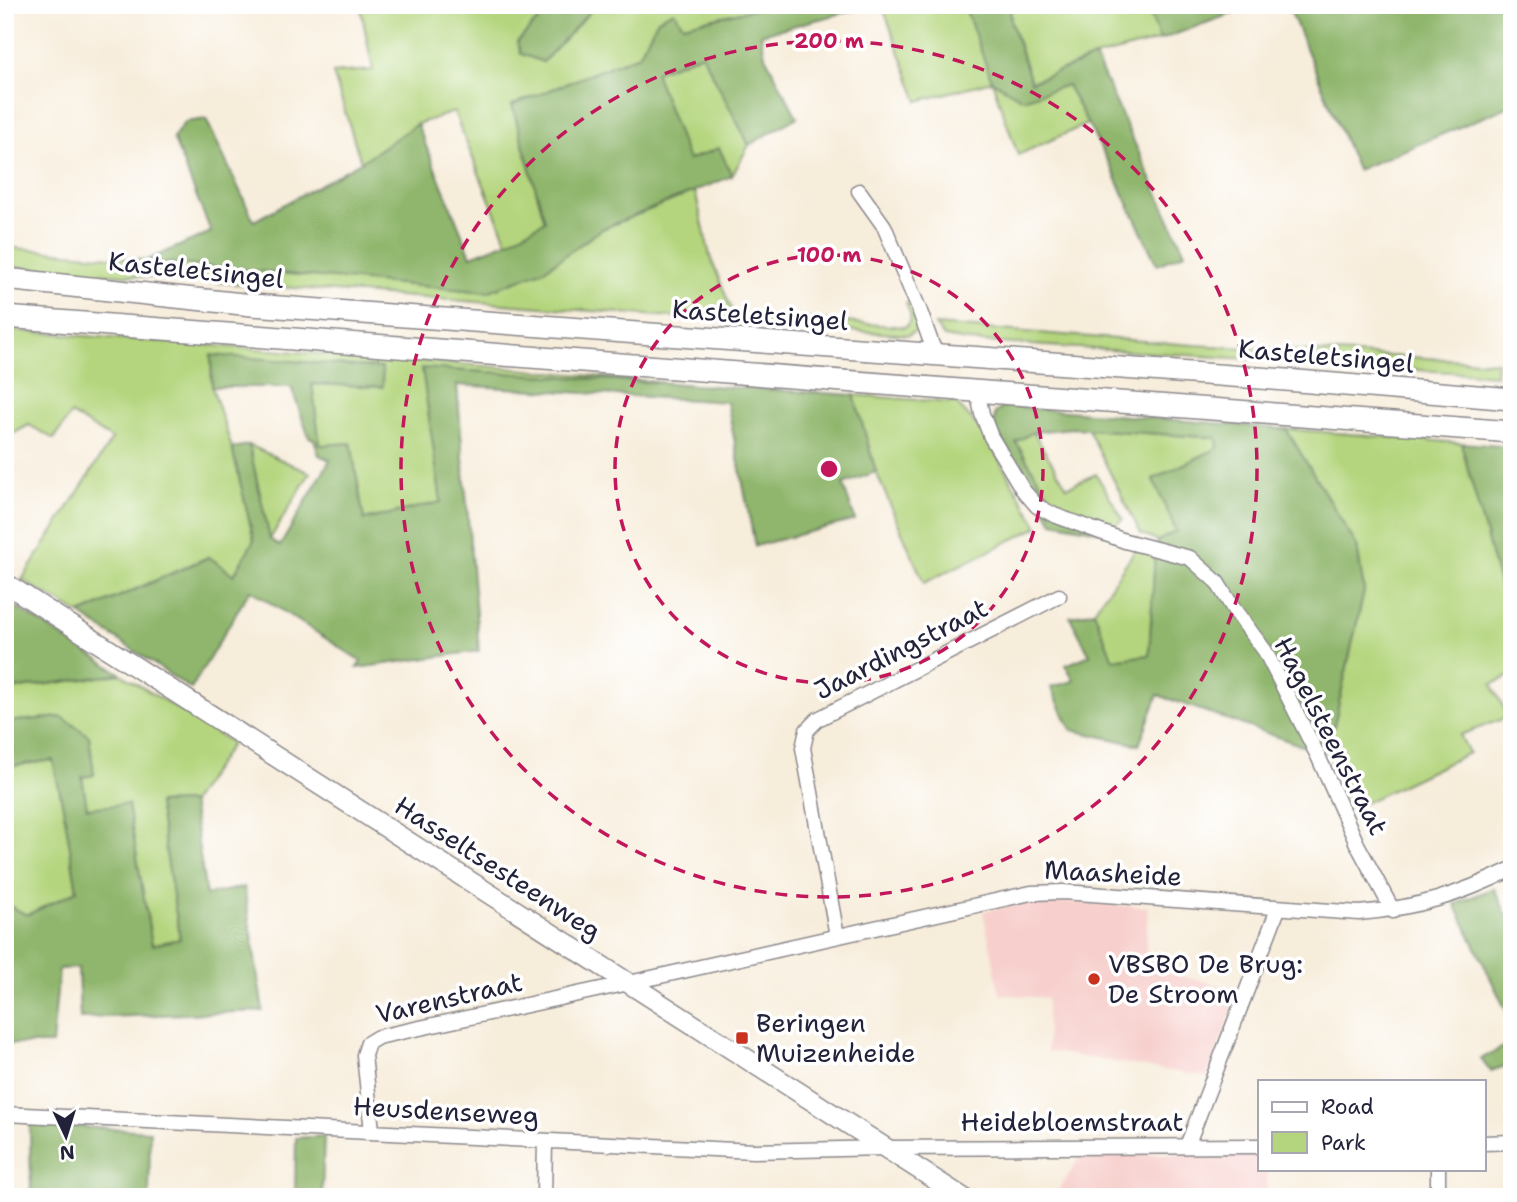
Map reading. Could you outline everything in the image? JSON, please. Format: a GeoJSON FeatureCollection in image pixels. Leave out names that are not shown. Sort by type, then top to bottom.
{"type":"FeatureCollection","features":[{"type":"Feature","properties":{"kind":"main road","name":"Kasteletsingel"},"geometry":{"type":"LineString","coordinates":[[5,279],[252,305],[1286,380],[1512,399]]}},
{"type":"Feature","properties":{"kind":"main road"},"geometry":{"type":"LineString","coordinates":[[5,317],[1512,432]]}},
{"type":"Feature","properties":{"kind":"street"},"geometry":{"type":"LineString","coordinates":[[859,191],[884,226],[936,356]]}},
{"type":"Feature","properties":{"kind":"street","name":"Hagelsteenstraat"},"geometry":{"type":"LineString","coordinates":[[978,390],[982,414],[991,437],[1023,490],[1037,506],[1125,541],[1190,558],[1217,582],[1265,651],[1318,757],[1357,844],[1393,911]]}},
{"type":"Feature","properties":{"kind":"street","name":"Hasseltsesteenweg"},"geometry":{"type":"LineString","coordinates":[[5,583],[962,1197]]}},
{"type":"Feature","properties":{"kind":"street","name":"Jaardingstraat"},"geometry":{"type":"LineString","coordinates":[[837,936],[803,748],[807,730],[818,719],[1059,596]]}},
{"type":"Feature","properties":{"kind":"street","name":"Maasheide"},"geometry":{"type":"LineString","coordinates":[[629,984],[1031,893],[1063,892],[1359,913],[1393,911],[1435,901],[1475,887],[1512,869]]}},
{"type":"Feature","properties":{"kind":"street"},"geometry":{"type":"LineString","coordinates":[[1187,1146],[1278,909]]}},
{"type":"Feature","properties":{"kind":"street","name":"Varenstraat"},"geometry":{"type":"LineString","coordinates":[[372,1131],[363,1055],[368,1043],[378,1037],[629,984]]}},
{"type":"Feature","properties":{"kind":"street","name":"Heusdenseweg"},"geometry":{"type":"LineString","coordinates":[[5,1114],[754,1151],[885,1147]]}},
{"type":"Feature","properties":{"kind":"street"},"geometry":{"type":"LineString","coordinates":[[544,1197],[545,1140]]}},
{"type":"Feature","properties":{"kind":"street"},"geometry":{"type":"LineString","coordinates":[[1486,1143],[1512,1142]]}},
{"type":"Feature","properties":{"kind":"street","name":"Heidebloemstraat"},"geometry":{"type":"LineString","coordinates":[[885,1147],[1258,1146]]}},
{"type":"Feature","properties":{"kind":"street"},"geometry":{"type":"LineString","coordinates":[[1438,1170],[1438,1197]]}},
{"type":"Feature","properties":{"kind":"shaded area","name":"VBSBO De Brug: De Stroom"},"geometry":{"type":"Polygon","coordinates":[[[1046,901],[1148,907],[1145,967],[1239,990],[1208,1077],[1047,1051],[1047,998],[1000,994],[983,911],[1046,901]]]}},
{"type":"Feature","properties":{"kind":"shaded area"},"geometry":{"type":"Polygon","coordinates":[[[1082,1154],[1258,1154],[1258,1170],[1267,1170],[1267,1197],[1054,1197],[1082,1154]]]}},
{"type":"Feature","properties":{"kind":"green space"},"geometry":{"type":"Polygon","coordinates":[[[360,5],[553,5],[517,42],[543,62],[596,5],[772,5],[683,25],[674,11],[658,19],[639,55],[512,105],[545,222],[507,242],[454,112],[417,124],[361,162],[333,73],[373,70],[360,5]]]}},
{"type":"Feature","properties":{"kind":"green space"},"geometry":{"type":"Polygon","coordinates":[[[553,5],[596,5],[543,62],[521,54],[517,42],[553,5]]]}},
{"type":"Feature","properties":{"kind":"green space"},"geometry":{"type":"Polygon","coordinates":[[[772,5],[874,5],[761,34],[765,56],[797,117],[749,145],[702,54],[655,72],[688,160],[719,148],[732,176],[602,229],[544,270],[487,292],[145,261],[211,232],[173,138],[185,122],[206,119],[254,221],[361,162],[417,124],[471,256],[507,242],[545,221],[512,105],[639,55],[658,19],[674,11],[683,25],[772,5]]]}},
{"type":"Feature","properties":{"kind":"green space"},"geometry":{"type":"Polygon","coordinates":[[[882,5],[964,5],[993,81],[1023,99],[1067,85],[1089,123],[1018,155],[992,81],[918,101],[882,5]]]}},
{"type":"Feature","properties":{"kind":"green space"},"geometry":{"type":"Polygon","coordinates":[[[964,5],[1010,5],[1011,22],[1031,82],[1095,57],[1185,253],[1157,265],[1112,169],[1067,85],[1023,99],[992,81],[964,5]]]}},
{"type":"Feature","properties":{"kind":"green space"},"geometry":{"type":"Polygon","coordinates":[[[1010,5],[1176,5],[1151,14],[1160,40],[1095,57],[1031,82],[1011,22],[1010,5]]]}},
{"type":"Feature","properties":{"kind":"green space"},"geometry":{"type":"Polygon","coordinates":[[[1176,5],[1255,5],[1160,40],[1150,14],[1176,5]]]}},
{"type":"Feature","properties":{"kind":"green space"},"geometry":{"type":"Polygon","coordinates":[[[1288,5],[1512,5],[1512,105],[1357,170],[1288,5]]]}},
{"type":"Feature","properties":{"kind":"green space"},"geometry":{"type":"Polygon","coordinates":[[[702,54],[749,145],[732,176],[719,148],[688,161],[655,72],[702,54]]]}},
{"type":"Feature","properties":{"kind":"green space"},"geometry":{"type":"Polygon","coordinates":[[[695,191],[710,256],[733,313],[905,327],[910,319],[906,303],[913,302],[919,325],[916,331],[908,335],[5,266],[5,247],[487,292],[544,270],[602,229],[695,191]]]}},
{"type":"Feature","properties":{"kind":"green space"},"geometry":{"type":"Polygon","coordinates":[[[935,325],[1194,345],[1497,362],[1496,375],[968,341],[944,337],[935,325]]]}},
{"type":"Feature","properties":{"kind":"green space"},"geometry":{"type":"Polygon","coordinates":[[[5,330],[483,366],[693,385],[422,368],[441,502],[364,520],[351,443],[320,446],[312,384],[382,387],[382,368],[211,356],[212,387],[232,448],[254,540],[234,575],[208,557],[80,614],[22,580],[112,439],[71,414],[54,439],[29,425],[5,438],[5,330]]]}},
{"type":"Feature","properties":{"kind":"green space"},"geometry":{"type":"Polygon","coordinates":[[[211,355],[382,368],[383,387],[312,384],[320,445],[351,443],[364,520],[441,502],[422,368],[854,395],[876,472],[843,484],[855,520],[755,546],[727,402],[457,385],[479,651],[357,668],[361,661],[250,590],[191,689],[80,614],[209,557],[234,575],[254,540],[232,448],[249,445],[270,539],[280,546],[330,460],[319,455],[314,439],[309,437],[291,387],[212,387],[211,355]]]}},
{"type":"Feature","properties":{"kind":"green space"},"geometry":{"type":"Polygon","coordinates":[[[854,395],[956,403],[983,432],[1038,527],[924,583],[876,472],[854,395]]]}},
{"type":"Feature","properties":{"kind":"green space"},"geometry":{"type":"Polygon","coordinates":[[[1004,406],[1286,429],[1357,546],[1364,591],[1328,752],[1303,746],[1158,695],[1139,745],[1071,730],[1051,687],[1074,681],[1066,665],[1090,655],[1070,617],[1094,611],[1113,660],[1149,655],[1155,552],[1158,541],[1176,531],[1153,479],[1218,448],[1217,438],[1072,428],[1033,432],[1016,442],[1058,511],[1138,539],[1053,522],[998,434],[994,424],[995,413],[1004,406]]]}},
{"type":"Feature","properties":{"kind":"green space"},"geometry":{"type":"Polygon","coordinates":[[[1088,429],[1217,438],[1218,448],[1153,479],[1176,531],[1158,541],[1141,534],[1088,429]]]}},
{"type":"Feature","properties":{"kind":"green space"},"geometry":{"type":"Polygon","coordinates":[[[1286,429],[1461,443],[1512,632],[1512,675],[1492,684],[1508,717],[1460,735],[1469,753],[1352,809],[1328,752],[1364,591],[1357,546],[1286,429]]]}},
{"type":"Feature","properties":{"kind":"green space"},"geometry":{"type":"Polygon","coordinates":[[[1033,432],[1067,487],[1096,474],[1123,519],[1111,528],[1058,511],[1016,442],[1033,432]]]}},
{"type":"Feature","properties":{"kind":"green space"},"geometry":{"type":"Polygon","coordinates":[[[1461,443],[1512,447],[1512,632],[1461,443]]]}},
{"type":"Feature","properties":{"kind":"green space"},"geometry":{"type":"Polygon","coordinates":[[[249,445],[310,473],[270,539],[249,445]]]}},
{"type":"Feature","properties":{"kind":"green space"},"geometry":{"type":"Polygon","coordinates":[[[1135,550],[1155,553],[1149,655],[1113,660],[1094,611],[1135,550]]]}},
{"type":"Feature","properties":{"kind":"green space"},"geometry":{"type":"Polygon","coordinates":[[[5,600],[121,674],[5,690],[5,600]]]}},
{"type":"Feature","properties":{"kind":"green space"},"geometry":{"type":"Polygon","coordinates":[[[121,674],[232,743],[192,802],[158,803],[180,939],[152,945],[128,805],[87,809],[82,777],[94,775],[89,736],[62,717],[5,722],[5,690],[121,674]]]}},
{"type":"Feature","properties":{"kind":"green space"},"geometry":{"type":"Polygon","coordinates":[[[62,717],[89,736],[94,775],[82,777],[87,808],[128,804],[152,945],[180,939],[158,803],[192,802],[206,895],[244,887],[263,1011],[80,1018],[78,968],[59,969],[52,1044],[5,1044],[5,904],[27,915],[77,891],[53,760],[5,767],[5,722],[62,717]]]}},
{"type":"Feature","properties":{"kind":"green space"},"geometry":{"type":"Polygon","coordinates":[[[53,760],[77,891],[27,915],[5,904],[5,767],[53,760]]]}},
{"type":"Feature","properties":{"kind":"green space"},"geometry":{"type":"Polygon","coordinates":[[[1494,888],[1512,927],[1512,1023],[1455,904],[1494,888]]]}},
{"type":"Feature","properties":{"kind":"green space"},"geometry":{"type":"Polygon","coordinates":[[[1512,1042],[1512,1064],[1490,1071],[1481,1059],[1512,1042]]]}},
{"type":"Feature","properties":{"kind":"green space"},"geometry":{"type":"Polygon","coordinates":[[[30,1124],[150,1131],[149,1197],[31,1197],[30,1124]]]}},
{"type":"Feature","properties":{"kind":"green space"},"geometry":{"type":"Polygon","coordinates":[[[324,1136],[322,1197],[295,1197],[296,1138],[324,1136]]]}},
{"type":"Feature","properties":{"kind":"place","name":"VBSBO De Brug: De Stroom"},"geometry":{"type":"Point","coordinates":[1094,979]}},
{"type":"Feature","properties":{"kind":"place","name":"Beringen Muizenheide"},"geometry":{"type":"Point","coordinates":[742,1038]}}]}
